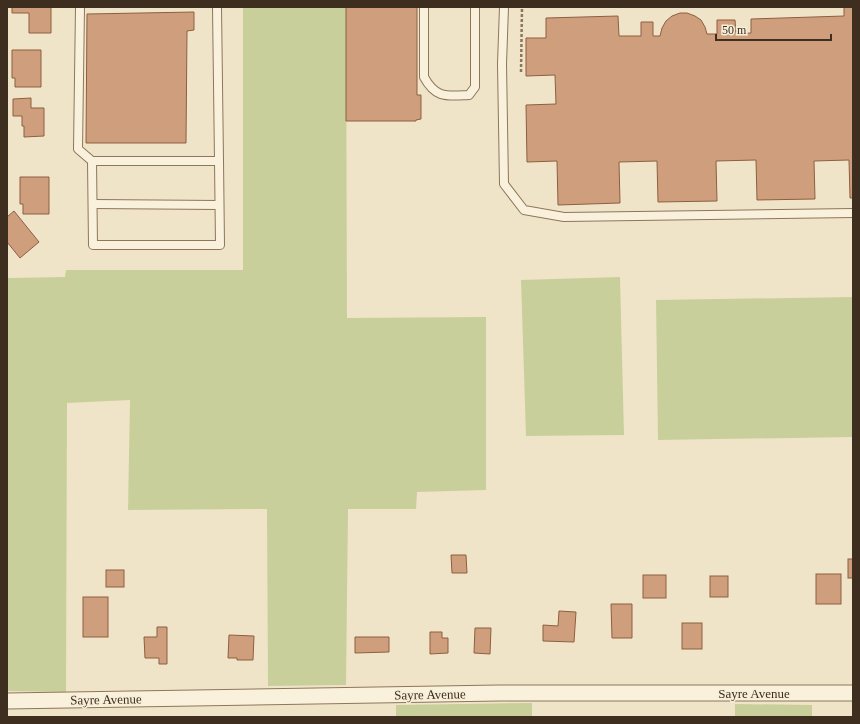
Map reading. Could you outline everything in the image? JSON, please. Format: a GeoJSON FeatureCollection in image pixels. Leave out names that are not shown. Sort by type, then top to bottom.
{"type":"FeatureCollection","features":[{"type":"Feature","properties":{"kind":"street","name":"Sayre Avenue"},"geometry":{"type":"LineString","coordinates":[[7,701],[499,693],[853,692]]}},
{"type":"Feature","properties":{"kind":"lane"},"geometry":{"type":"LineString","coordinates":[[80,7],[78,149],[92,161],[219,161]]}},
{"type":"Feature","properties":{"kind":"lane"},"geometry":{"type":"LineString","coordinates":[[92,161],[93,246],[220,245],[217,7]]}},
{"type":"Feature","properties":{"kind":"lane"},"geometry":{"type":"LineString","coordinates":[[424,7],[424,77],[435,92],[446,96],[469,95],[475,87],[474,7]]}},
{"type":"Feature","properties":{"kind":"lane"},"geometry":{"type":"LineString","coordinates":[[504,7],[502,64],[504,184],[524,210],[564,217],[853,213]]}},
{"type":"Feature","properties":{"kind":"lane"},"geometry":{"type":"LineString","coordinates":[[92,204],[220,205]]}},
{"type":"Feature","properties":{"kind":"path"},"geometry":{"type":"LineString","coordinates":[[521,72],[522,7]]}},
{"type":"Feature","properties":{"kind":"green space"},"geometry":{"type":"Polygon","coordinates":[[[243,7],[346,7],[347,318],[486,317],[486,490],[417,492],[416,509],[348,509],[346,685],[268,686],[267,509],[128,510],[130,400],[67,403],[66,692],[7,691],[7,278],[65,277],[66,270],[243,270],[243,7]]]}},
{"type":"Feature","properties":{"kind":"green space"},"geometry":{"type":"Polygon","coordinates":[[[620,277],[624,435],[526,436],[521,280],[620,277]]]}},
{"type":"Feature","properties":{"kind":"green space"},"geometry":{"type":"Polygon","coordinates":[[[853,297],[853,437],[658,440],[656,300],[853,297]]]}},
{"type":"Feature","properties":{"kind":"green space"},"geometry":{"type":"Polygon","coordinates":[[[532,703],[532,717],[396,717],[396,705],[532,703]]]}},
{"type":"Feature","properties":{"kind":"green space"},"geometry":{"type":"Polygon","coordinates":[[[735,704],[812,705],[812,717],[735,717],[735,704]]]}},
{"type":"Feature","properties":{"kind":"building"},"geometry":{"type":"Polygon","coordinates":[[[12,7],[51,7],[51,33],[29,33],[29,13],[12,13],[12,7]]]}},
{"type":"Feature","properties":{"kind":"building"},"geometry":{"type":"Polygon","coordinates":[[[346,7],[417,7],[417,95],[421,95],[421,119],[416,121],[346,121],[346,7]]]}},
{"type":"Feature","properties":{"kind":"building"},"geometry":{"type":"Polygon","coordinates":[[[844,7],[853,7],[853,198],[850,198],[849,160],[814,161],[815,199],[757,200],[756,160],[716,161],[717,201],[658,202],[657,161],[619,162],[620,203],[558,205],[557,161],[527,162],[526,105],[556,104],[555,75],[526,76],[526,38],[546,38],[546,18],[618,16],[619,36],[641,36],[641,22],[653,22],[653,36],[660,36],[666,21],[672,16],[680,13],[687,13],[701,20],[707,34],[717,34],[717,20],[735,20],[736,34],[751,33],[751,19],[844,16],[844,7]]]}},
{"type":"Feature","properties":{"kind":"building"},"geometry":{"type":"Polygon","coordinates":[[[194,12],[194,30],[187,31],[186,143],[86,143],[87,14],[194,12]]]}},
{"type":"Feature","properties":{"kind":"building"},"geometry":{"type":"Polygon","coordinates":[[[12,50],[41,50],[41,87],[15,87],[15,78],[12,78],[12,50]]]}},
{"type":"Feature","properties":{"kind":"building"},"geometry":{"type":"Polygon","coordinates":[[[31,98],[31,108],[44,108],[44,136],[24,137],[22,116],[13,116],[13,99],[31,98]]]}},
{"type":"Feature","properties":{"kind":"building"},"geometry":{"type":"Polygon","coordinates":[[[20,177],[49,177],[49,214],[23,214],[23,204],[20,204],[20,177]]]}},
{"type":"Feature","properties":{"kind":"building"},"geometry":{"type":"Polygon","coordinates":[[[14,211],[39,242],[20,258],[7,242],[7,217],[14,211]]]}},
{"type":"Feature","properties":{"kind":"building"},"geometry":{"type":"Polygon","coordinates":[[[451,555],[466,555],[467,573],[452,573],[451,555]]]}},
{"type":"Feature","properties":{"kind":"building"},"geometry":{"type":"Polygon","coordinates":[[[848,559],[853,559],[853,578],[848,578],[848,559]]]}},
{"type":"Feature","properties":{"kind":"building"},"geometry":{"type":"Polygon","coordinates":[[[106,570],[124,570],[124,587],[106,587],[106,570]]]}},
{"type":"Feature","properties":{"kind":"building"},"geometry":{"type":"Polygon","coordinates":[[[816,574],[841,574],[841,604],[816,604],[816,574]]]}},
{"type":"Feature","properties":{"kind":"building"},"geometry":{"type":"Polygon","coordinates":[[[643,575],[666,575],[666,598],[643,598],[643,575]]]}},
{"type":"Feature","properties":{"kind":"building"},"geometry":{"type":"Polygon","coordinates":[[[710,576],[728,576],[728,597],[710,597],[710,576]]]}},
{"type":"Feature","properties":{"kind":"building"},"geometry":{"type":"Polygon","coordinates":[[[83,597],[108,597],[108,637],[83,637],[83,597]]]}},
{"type":"Feature","properties":{"kind":"building"},"geometry":{"type":"Polygon","coordinates":[[[611,604],[632,604],[632,638],[612,638],[611,604]]]}},
{"type":"Feature","properties":{"kind":"building"},"geometry":{"type":"Polygon","coordinates":[[[559,611],[576,612],[574,642],[543,641],[543,625],[558,626],[559,611]]]}},
{"type":"Feature","properties":{"kind":"building"},"geometry":{"type":"Polygon","coordinates":[[[682,623],[702,623],[702,649],[682,649],[682,623]]]}},
{"type":"Feature","properties":{"kind":"building"},"geometry":{"type":"Polygon","coordinates":[[[157,627],[167,627],[167,664],[159,664],[159,658],[145,658],[144,637],[157,637],[157,627]]]}},
{"type":"Feature","properties":{"kind":"building"},"geometry":{"type":"Polygon","coordinates":[[[475,628],[491,628],[490,654],[474,653],[475,628]]]}},
{"type":"Feature","properties":{"kind":"building"},"geometry":{"type":"Polygon","coordinates":[[[430,632],[442,632],[442,638],[448,638],[448,653],[430,654],[430,632]]]}},
{"type":"Feature","properties":{"kind":"building"},"geometry":{"type":"Polygon","coordinates":[[[229,635],[254,636],[253,660],[237,660],[237,658],[228,658],[229,635]]]}},
{"type":"Feature","properties":{"kind":"building"},"geometry":{"type":"Polygon","coordinates":[[[355,637],[389,637],[389,652],[355,653],[355,637]]]}}]}
